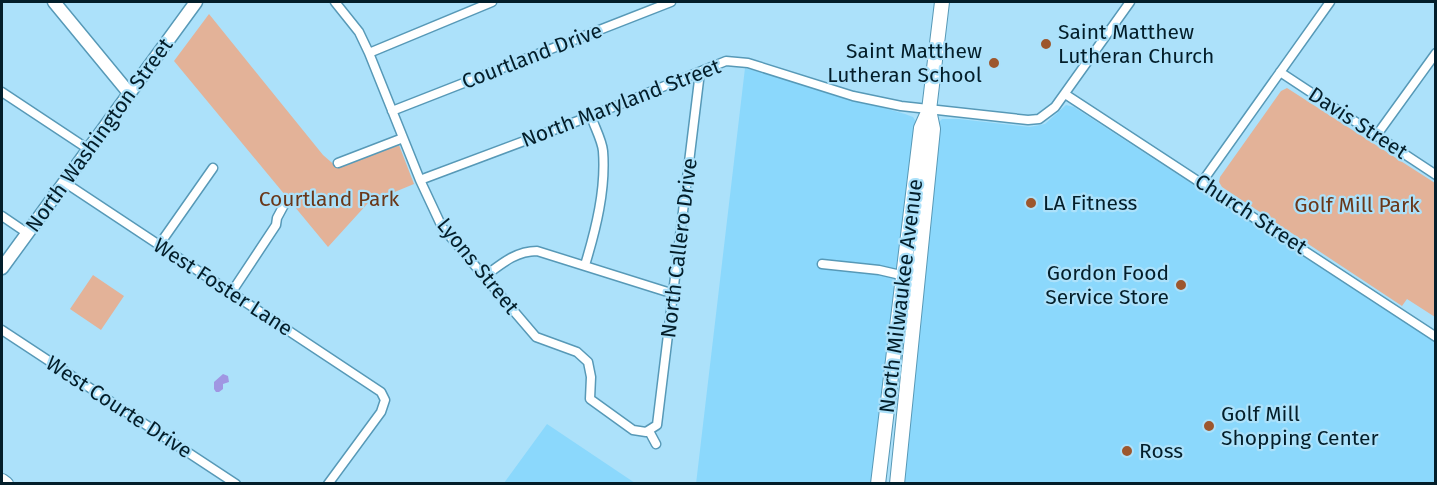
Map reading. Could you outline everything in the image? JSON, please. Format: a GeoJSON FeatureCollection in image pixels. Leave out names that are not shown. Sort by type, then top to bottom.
{"type":"FeatureCollection","features":[{"type":"Feature","properties":{"kind":"main road","name":"North Milwaukee Avenue"},"geometry":{"type":"LineString","coordinates":[[897,483],[921,128],[929,110],[942,2]]}},
{"type":"Feature","properties":{"kind":"main road","name":"North Milwaukee Avenue"},"geometry":{"type":"LineString","coordinates":[[878,483],[911,277]]}},
{"type":"Feature","properties":{"kind":"main road"},"geometry":{"type":"LineString","coordinates":[[2,481],[6,483]]}},
{"type":"Feature","properties":{"kind":"street"},"geometry":{"type":"LineString","coordinates":[[54,2],[129,93]]}},
{"type":"Feature","properties":{"kind":"street","name":"North Washington Street"},"geometry":{"type":"LineString","coordinates":[[2,268],[196,2]]}},
{"type":"Feature","properties":{"kind":"street","name":"Lyons Street"},"geometry":{"type":"LineString","coordinates":[[335,2],[359,32],[369,52],[420,180],[442,227],[536,337],[577,352],[588,362],[591,377],[590,399],[633,430],[649,431]]}},
{"type":"Feature","properties":{"kind":"street"},"geometry":{"type":"LineString","coordinates":[[369,52],[492,2]]}},
{"type":"Feature","properties":{"kind":"street","name":"Courtland Drive"},"geometry":{"type":"LineString","coordinates":[[392,111],[671,2]]}},
{"type":"Feature","properties":{"kind":"street","name":"North Maryland Street"},"geometry":{"type":"LineString","coordinates":[[420,180],[591,116],[726,61],[741,62],[861,98],[929,110],[1028,120],[1039,119],[1048,114],[1065,94],[1130,2]]}},
{"type":"Feature","properties":{"kind":"street"},"geometry":{"type":"LineString","coordinates":[[1202,182],[1330,2]]}},
{"type":"Feature","properties":{"kind":"street"},"geometry":{"type":"LineString","coordinates":[[1376,136],[1436,53]]}},
{"type":"Feature","properties":{"kind":"street","name":"North Callero Drive"},"geometry":{"type":"LineString","coordinates":[[649,431],[657,425],[700,72]]}},
{"type":"Feature","properties":{"kind":"street","name":"Davis Street"},"geometry":{"type":"LineString","coordinates":[[1280,72],[1436,175]]}},
{"type":"Feature","properties":{"kind":"street"},"geometry":{"type":"LineString","coordinates":[[2,92],[88,149]]}},
{"type":"Feature","properties":{"kind":"street","name":"Church Street"},"geometry":{"type":"LineString","coordinates":[[1065,94],[1436,337]]}},
{"type":"Feature","properties":{"kind":"street"},"geometry":{"type":"LineString","coordinates":[[585,266],[596,227],[603,149],[591,116]]}},
{"type":"Feature","properties":{"kind":"street"},"geometry":{"type":"LineString","coordinates":[[338,163],[403,138]]}},
{"type":"Feature","properties":{"kind":"street"},"geometry":{"type":"LineString","coordinates":[[159,245],[213,168]]}},
{"type":"Feature","properties":{"kind":"street","name":"West Foster Lane"},"geometry":{"type":"LineString","coordinates":[[64,182],[381,392],[385,400],[381,412],[328,483]]}},
{"type":"Feature","properties":{"kind":"street"},"geometry":{"type":"LineString","coordinates":[[231,293],[276,225],[284,205]]}},
{"type":"Feature","properties":{"kind":"street"},"geometry":{"type":"LineString","coordinates":[[2,216],[27,233]]}},
{"type":"Feature","properties":{"kind":"street"},"geometry":{"type":"LineString","coordinates":[[485,276],[512,256],[527,250],[537,250],[674,294]]}},
{"type":"Feature","properties":{"kind":"street"},"geometry":{"type":"LineString","coordinates":[[822,264],[911,277]]}},
{"type":"Feature","properties":{"kind":"street","name":"West Courte Drive"},"geometry":{"type":"LineString","coordinates":[[2,330],[236,483]]}},
{"type":"Feature","properties":{"kind":"street"},"geometry":{"type":"LineString","coordinates":[[649,431],[656,444]]}},
{"type":"Feature","properties":{"kind":"shaded area"},"geometry":{"type":"Polygon","coordinates":[[[745,68],[905,114],[913,117],[917,123],[872,483],[696,484],[745,68]]]}},
{"type":"Feature","properties":{"kind":"shaded area","name":"Golf Mill Shopping Center"},"geometry":{"type":"Polygon","coordinates":[[[1066,105],[1074,107],[1435,342],[1435,483],[903,484],[913,363],[921,324],[924,263],[939,122],[942,119],[959,119],[1030,127],[1045,124],[1066,105]]]}},
{"type":"Feature","properties":{"kind":"shaded area"},"geometry":{"type":"Polygon","coordinates":[[[223,374],[228,376],[229,382],[223,384],[223,389],[216,392],[214,382],[223,374]]]}},
{"type":"Feature","properties":{"kind":"shaded area"},"geometry":{"type":"Polygon","coordinates":[[[547,424],[635,483],[504,483],[547,424]]]}},
{"type":"Feature","properties":{"kind":"green space","name":"Courtland Park"},"geometry":{"type":"Polygon","coordinates":[[[209,14],[323,155],[338,168],[399,145],[414,184],[368,203],[328,247],[174,61],[209,14]]]}},
{"type":"Feature","properties":{"kind":"green space","name":"Golf Mill Park"},"geometry":{"type":"Polygon","coordinates":[[[1287,88],[1435,183],[1435,317],[1407,299],[1402,306],[1222,187],[1219,182],[1220,177],[1281,91],[1287,88]]]}},
{"type":"Feature","properties":{"kind":"green space"},"geometry":{"type":"Polygon","coordinates":[[[93,275],[124,296],[101,330],[70,309],[93,275]]]}},
{"type":"Feature","properties":{"kind":"place","name":"Saint Matthew Lutheran Church"},"geometry":{"type":"Point","coordinates":[1046,44]}},
{"type":"Feature","properties":{"kind":"place","name":"Saint Matthew Lutheran School"},"geometry":{"type":"Point","coordinates":[994,63]}},
{"type":"Feature","properties":{"kind":"place","name":"LA Fitness"},"geometry":{"type":"Point","coordinates":[1031,203]}},
{"type":"Feature","properties":{"kind":"place","name":"Gordon Food Service Store"},"geometry":{"type":"Point","coordinates":[1181,285]}},
{"type":"Feature","properties":{"kind":"place","name":"Golf Mill Shopping Center"},"geometry":{"type":"Point","coordinates":[1209,426]}},
{"type":"Feature","properties":{"kind":"place","name":"Ross"},"geometry":{"type":"Point","coordinates":[1127,451]}}]}
